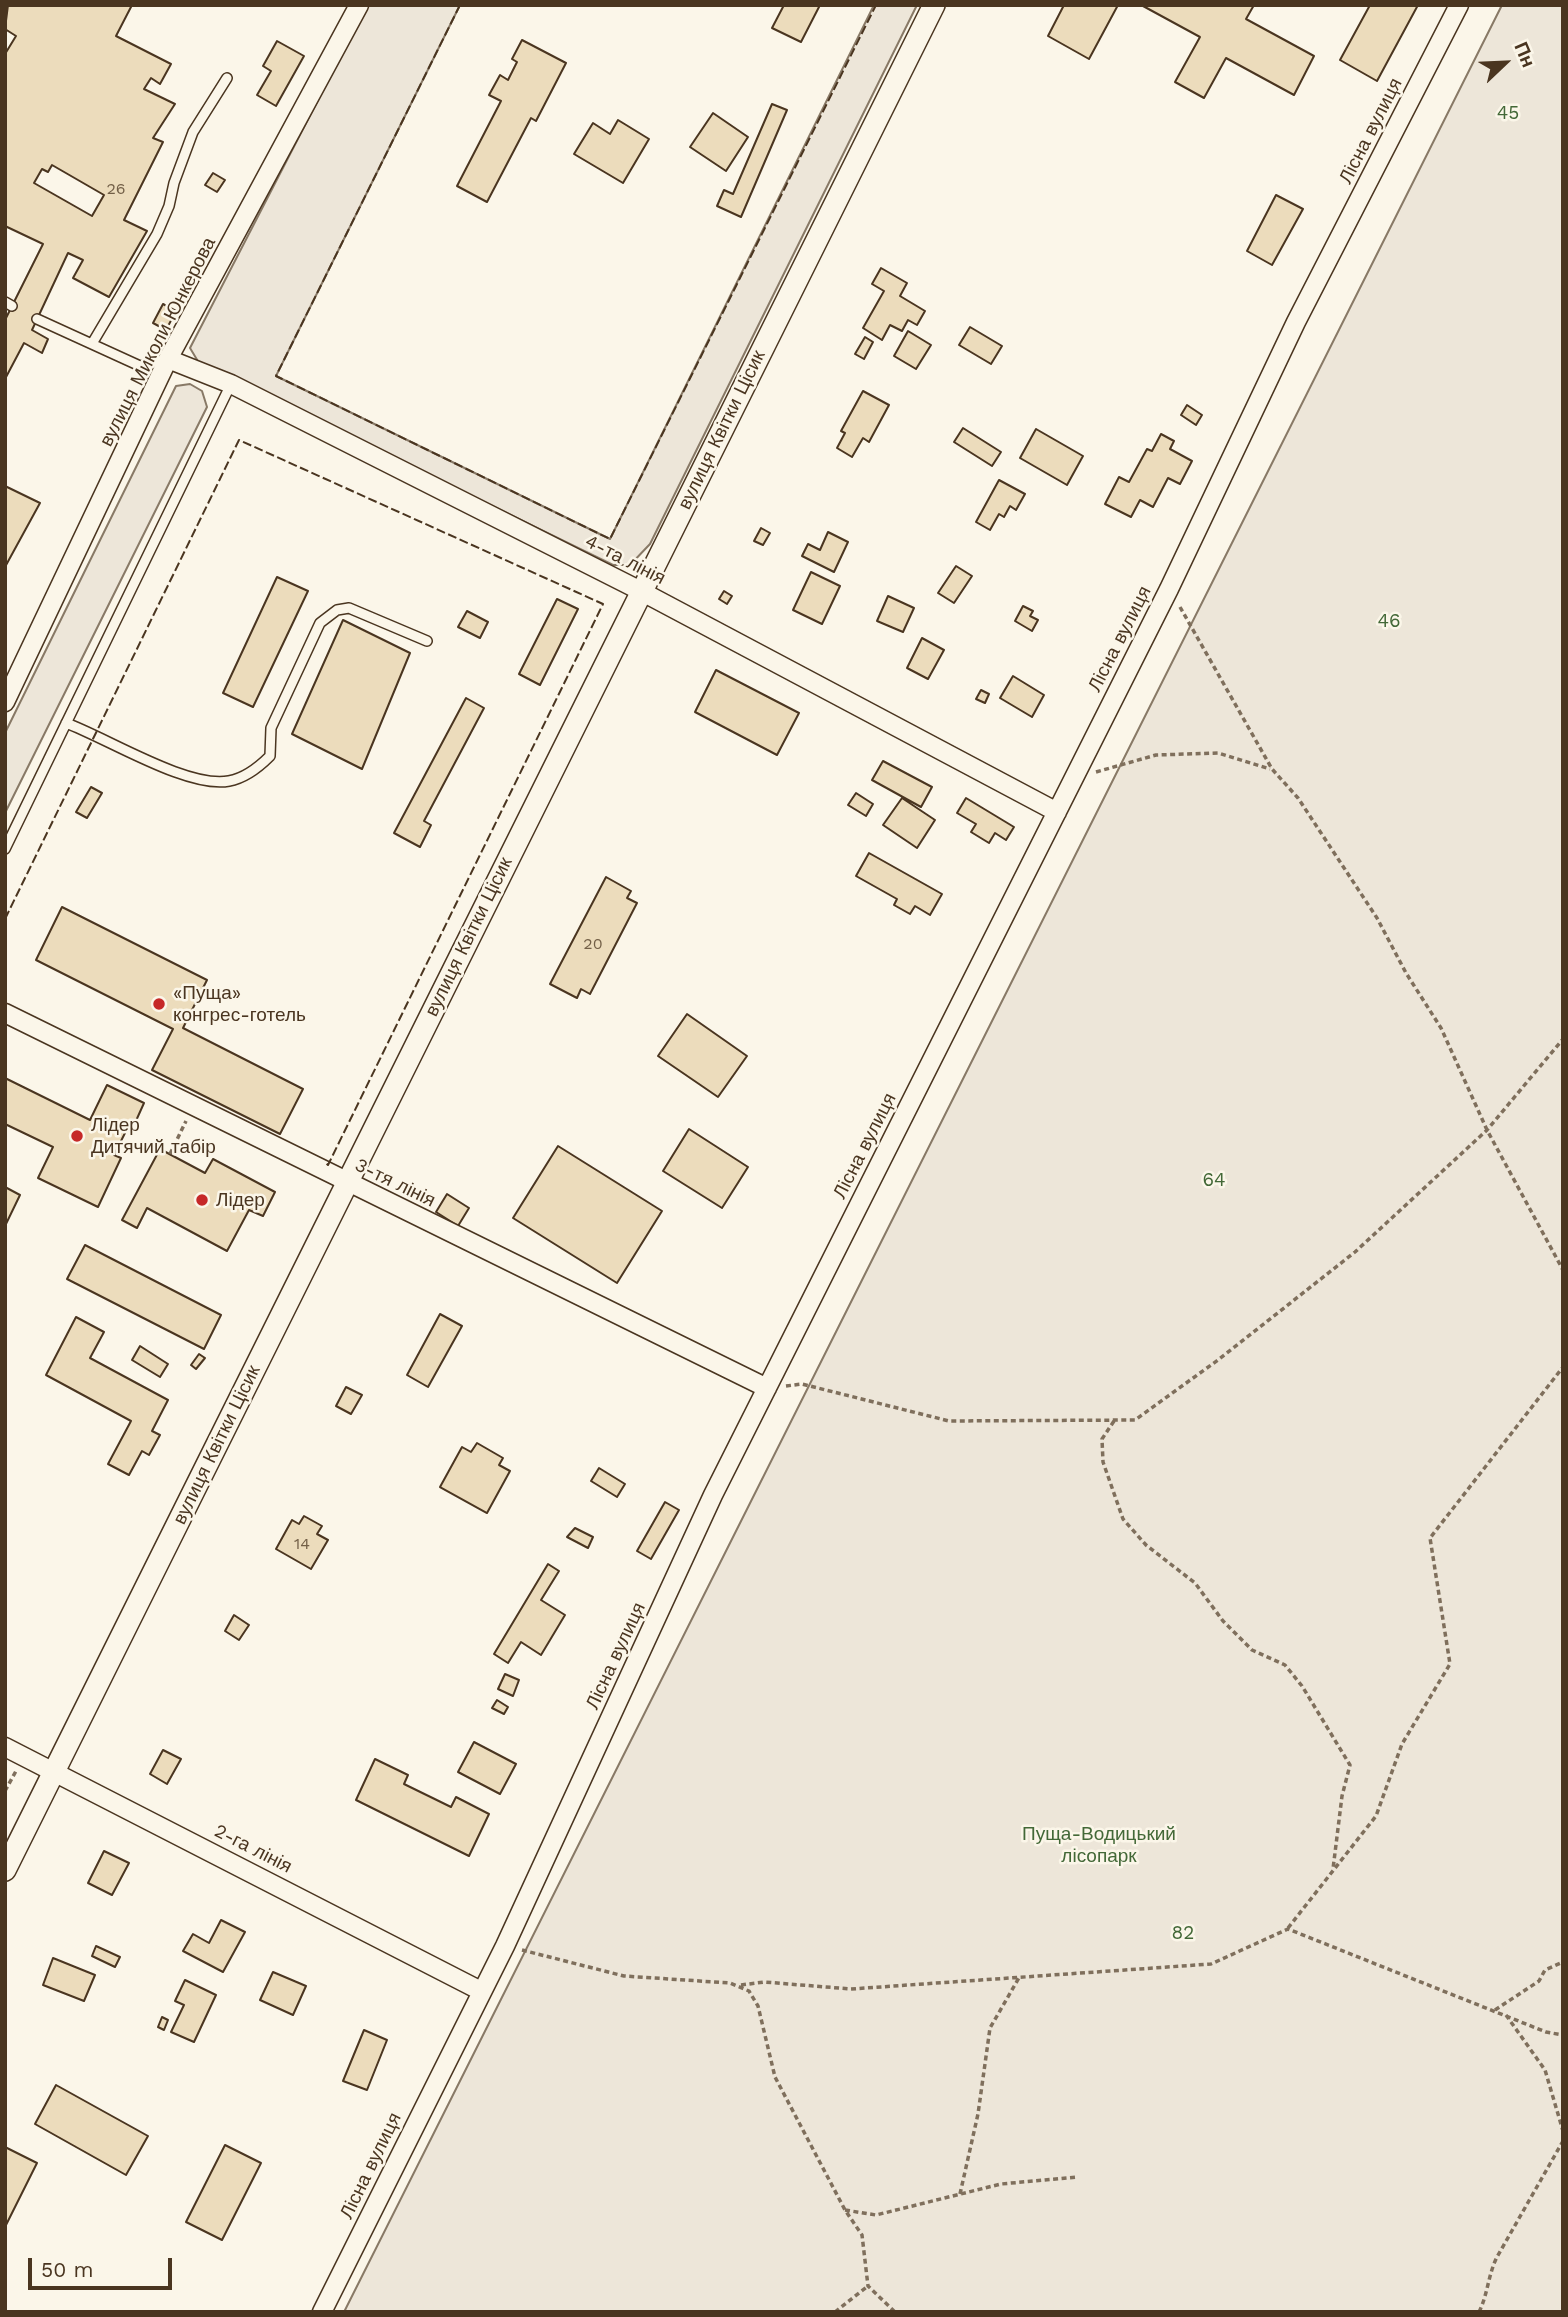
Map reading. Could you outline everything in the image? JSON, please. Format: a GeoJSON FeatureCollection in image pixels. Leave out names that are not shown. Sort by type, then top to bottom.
{"type":"FeatureCollection","features":[{"type":"Feature","properties":{"kind":"street","name":"вулиця Миколи Юнкерова"},"geometry":{"type":"LineString","coordinates":[[5,702],[168,359],[359,5]]}},
{"type":"Feature","properties":{"kind":"street","name":"вулиця Квітки Цісик"},"geometry":{"type":"LineString","coordinates":[[5,1870],[934,5]]}},
{"type":"Feature","properties":{"kind":"street","name":"Лісна вулиця"},"geometry":{"type":"LineString","coordinates":[[322,2312],[481,1991],[506,1946],[713,1495],[1169,589],[1296,322],[1459,5]]}},
{"type":"Feature","properties":{"kind":"street","name":"4-та лінія"},"geometry":{"type":"LineString","coordinates":[[168,359],[231,384],[642,592],[1057,811]]}},
{"type":"Feature","properties":{"kind":"street","name":"3-тя лінія"},"geometry":{"type":"LineString","coordinates":[[5,1013],[767,1388]]}},
{"type":"Feature","properties":{"kind":"street","name":"2-га лінія"},"geometry":{"type":"LineString","coordinates":[[5,1747],[55,1770],[481,1991]]}},
{"type":"Feature","properties":{"kind":"lane"},"geometry":{"type":"LineString","coordinates":[[93,342],[157,234],[169,206],[192,132],[227,79]]}},
{"type":"Feature","properties":{"kind":"lane"},"geometry":{"type":"LineString","coordinates":[[37,319],[93,342],[140,366],[168,359]]}},
{"type":"Feature","properties":{"kind":"lane"},"geometry":{"type":"LineString","coordinates":[[5,849],[231,384]]}},
{"type":"Feature","properties":{"kind":"lane"},"geometry":{"type":"LineString","coordinates":[[66,723],[154,763],[197,779],[229,782],[256,770],[270,756],[271,728],[320,623],[337,610],[349,608],[427,641]]}},
{"type":"Feature","properties":{"kind":"path"},"geometry":{"type":"LineString","coordinates":[[1191,626],[1272,769],[1298,798],[1377,918],[1406,973],[1441,1028],[1487,1130],[1563,1270]]}},
{"type":"Feature","properties":{"kind":"path"},"geometry":{"type":"LineString","coordinates":[[1073,778],[1156,755],[1218,753],[1272,769]]}},
{"type":"Feature","properties":{"kind":"path"},"geometry":{"type":"LineString","coordinates":[[767,1388],[802,1384],[949,1421],[1135,1420],[1239,1344],[1355,1252],[1487,1130],[1563,1039]]}},
{"type":"Feature","properties":{"kind":"path"},"geometry":{"type":"LineString","coordinates":[[170,1154],[193,1106]]}},
{"type":"Feature","properties":{"kind":"path"},"geometry":{"type":"LineString","coordinates":[[506,1946],[624,1976],[741,1985],[764,1982],[850,1989],[1211,1964],[1287,1929],[1376,1816],[1402,1744],[1450,1664],[1430,1538],[1563,1367]]}},
{"type":"Feature","properties":{"kind":"path"},"geometry":{"type":"LineString","coordinates":[[1114,1421],[1102,1439],[1104,1462],[1123,1519],[1146,1545],[1195,1583],[1223,1621],[1252,1650],[1285,1665],[1302,1686],[1350,1765],[1342,1796],[1333,1871]]}},
{"type":"Feature","properties":{"kind":"path"},"geometry":{"type":"LineString","coordinates":[[1287,1929],[1546,2032],[1563,2035]]}},
{"type":"Feature","properties":{"kind":"path"},"geometry":{"type":"LineString","coordinates":[[1495,2010],[1531,1987],[1545,1970],[1563,1962]]}},
{"type":"Feature","properties":{"kind":"path"},"geometry":{"type":"LineString","coordinates":[[960,2194],[978,2114],[990,2028],[1020,1976]]}},
{"type":"Feature","properties":{"kind":"path"},"geometry":{"type":"LineString","coordinates":[[741,1985],[749,1991],[758,2006],[775,2077],[845,2210],[862,2235],[868,2286],[895,2312]]}},
{"type":"Feature","properties":{"kind":"path"},"geometry":{"type":"LineString","coordinates":[[1505,2014],[1545,2070],[1563,2131]]}},
{"type":"Feature","properties":{"kind":"path"},"geometry":{"type":"LineString","coordinates":[[1479,2312],[1488,2295],[1489,2273],[1563,2141]]}},
{"type":"Feature","properties":{"kind":"path"},"geometry":{"type":"LineString","coordinates":[[845,2210],[876,2215],[1001,2184],[1077,2177]]}},
{"type":"Feature","properties":{"kind":"path"},"geometry":{"type":"LineString","coordinates":[[835,2312],[868,2286]]}},
{"type":"Feature","properties":{"kind":"green space"},"geometry":{"type":"Polygon","coordinates":[[[367,5],[460,5],[276,376],[610,539],[874,5],[917,5],[650,544],[630,565],[613,565],[199,363],[190,348],[367,5]]]}},
{"type":"Feature","properties":{"kind":"green space","name":"Пуща-Водицький лісопарк"},"geometry":{"type":"Polygon","coordinates":[[[1502,5],[1563,5],[1563,2312],[344,2312],[1502,5]]]}},
{"type":"Feature","properties":{"kind":"green space"},"geometry":{"type":"Polygon","coordinates":[[[190,384],[202,391],[207,407],[5,813],[5,733],[176,386],[190,384]]]}},
{"type":"Feature","properties":{"kind":"building"},"geometry":{"type":"Polygon","coordinates":[[[8,5],[132,5],[116,36],[171,64],[160,84],[151,78],[144,89],[175,104],[153,138],[163,142],[124,220],[147,231],[109,297],[73,278],[83,260],[68,253],[32,330],[48,339],[42,353],[24,343],[5,379],[5,320],[43,244],[5,226],[5,54],[16,36],[5,29],[8,5]],[[52,165],[48,172],[42,169],[34,183],[92,216],[104,195],[52,165]]]}},
{"type":"Feature","properties":{"kind":"building"},"geometry":{"type":"Polygon","coordinates":[[[784,5],[820,5],[801,42],[772,28],[784,5]]]}},
{"type":"Feature","properties":{"kind":"building"},"geometry":{"type":"Polygon","coordinates":[[[1064,5],[1118,5],[1089,59],[1048,36],[1064,5]]]}},
{"type":"Feature","properties":{"kind":"building"},"geometry":{"type":"Polygon","coordinates":[[[1254,5],[1246,19],[1314,56],[1294,95],[1226,58],[1204,98],[1175,82],[1200,37],[1143,6],[1254,5]]]}},
{"type":"Feature","properties":{"kind":"building"},"geometry":{"type":"Polygon","coordinates":[[[1370,5],[1418,5],[1377,81],[1340,60],[1370,5]]]}},
{"type":"Feature","properties":{"kind":"building"},"geometry":{"type":"Polygon","coordinates":[[[522,40],[566,63],[536,121],[531,118],[487,202],[457,186],[501,101],[489,95],[500,75],[508,80],[517,62],[512,59],[522,40]]]}},
{"type":"Feature","properties":{"kind":"building"},"geometry":{"type":"Polygon","coordinates":[[[277,41],[304,56],[276,106],[257,95],[271,71],[263,66],[277,41]]]}},
{"type":"Feature","properties":{"kind":"building"},"geometry":{"type":"Polygon","coordinates":[[[772,104],[787,110],[741,217],[717,206],[724,190],[733,194],[772,104]]]}},
{"type":"Feature","properties":{"kind":"building"},"geometry":{"type":"Polygon","coordinates":[[[713,113],[748,137],[726,171],[690,147],[713,113]]]}},
{"type":"Feature","properties":{"kind":"building"},"geometry":{"type":"Polygon","coordinates":[[[618,120],[649,139],[623,183],[574,154],[593,123],[610,134],[618,120]]]}},
{"type":"Feature","properties":{"kind":"building"},"geometry":{"type":"Polygon","coordinates":[[[213,173],[225,180],[217,192],[205,185],[213,173]]]}},
{"type":"Feature","properties":{"kind":"building"},"geometry":{"type":"Polygon","coordinates":[[[1276,195],[1303,209],[1272,265],[1247,251],[1276,195]]]}},
{"type":"Feature","properties":{"kind":"building"},"geometry":{"type":"Polygon","coordinates":[[[881,268],[907,283],[900,296],[925,311],[917,325],[908,320],[902,331],[890,325],[882,340],[863,328],[884,291],[872,284],[881,268]]]}},
{"type":"Feature","properties":{"kind":"building"},"geometry":{"type":"Polygon","coordinates":[[[163,304],[176,311],[166,330],[153,323],[163,304]]]}},
{"type":"Feature","properties":{"kind":"building"},"geometry":{"type":"Polygon","coordinates":[[[970,327],[1002,346],[991,364],[959,345],[970,327]]]}},
{"type":"Feature","properties":{"kind":"building"},"geometry":{"type":"Polygon","coordinates":[[[908,331],[931,345],[916,369],[894,356],[908,331]]]}},
{"type":"Feature","properties":{"kind":"building"},"geometry":{"type":"Polygon","coordinates":[[[865,337],[873,342],[864,359],[855,354],[865,337]]]}},
{"type":"Feature","properties":{"kind":"building"},"geometry":{"type":"Polygon","coordinates":[[[863,391],[889,405],[869,442],[863,438],[852,457],[837,448],[845,433],[841,431],[863,391]]]}},
{"type":"Feature","properties":{"kind":"building"},"geometry":{"type":"Polygon","coordinates":[[[1187,405],[1202,415],[1196,425],[1181,415],[1187,405]]]}},
{"type":"Feature","properties":{"kind":"building"},"geometry":{"type":"Polygon","coordinates":[[[963,428],[1001,452],[992,466],[954,442],[963,428]]]}},
{"type":"Feature","properties":{"kind":"building"},"geometry":{"type":"Polygon","coordinates":[[[1036,429],[1083,456],[1067,485],[1020,458],[1036,429]]]}},
{"type":"Feature","properties":{"kind":"building"},"geometry":{"type":"Polygon","coordinates":[[[1161,434],[1174,441],[1170,449],[1192,461],[1180,484],[1168,478],[1153,507],[1140,500],[1131,517],[1105,504],[1119,477],[1129,482],[1147,449],[1152,451],[1161,434]]]}},
{"type":"Feature","properties":{"kind":"building"},"geometry":{"type":"Polygon","coordinates":[[[999,480],[1025,494],[1016,510],[1010,506],[1004,517],[999,514],[990,530],[976,522],[999,480]]]}},
{"type":"Feature","properties":{"kind":"building"},"geometry":{"type":"Polygon","coordinates":[[[5,486],[40,503],[5,567],[5,486]]]}},
{"type":"Feature","properties":{"kind":"building"},"geometry":{"type":"Polygon","coordinates":[[[761,528],[770,533],[763,545],[754,541],[761,528]]]}},
{"type":"Feature","properties":{"kind":"building"},"geometry":{"type":"Polygon","coordinates":[[[828,532],[848,542],[834,572],[802,556],[808,544],[820,550],[828,532]]]}},
{"type":"Feature","properties":{"kind":"building"},"geometry":{"type":"Polygon","coordinates":[[[956,566],[972,576],[954,603],[938,593],[956,566]]]}},
{"type":"Feature","properties":{"kind":"building"},"geometry":{"type":"Polygon","coordinates":[[[811,572],[840,586],[822,624],[793,610],[811,572]]]}},
{"type":"Feature","properties":{"kind":"building"},"geometry":{"type":"Polygon","coordinates":[[[277,577],[308,591],[253,707],[223,693],[277,577]]]}},
{"type":"Feature","properties":{"kind":"building"},"geometry":{"type":"Polygon","coordinates":[[[724,591],[732,596],[727,604],[719,599],[724,591]]]}},
{"type":"Feature","properties":{"kind":"building"},"geometry":{"type":"Polygon","coordinates":[[[888,596],[914,608],[903,632],[877,621],[888,596]]]}},
{"type":"Feature","properties":{"kind":"building"},"geometry":{"type":"Polygon","coordinates":[[[557,599],[578,609],[540,685],[519,674],[557,599]]]}},
{"type":"Feature","properties":{"kind":"building"},"geometry":{"type":"Polygon","coordinates":[[[1023,606],[1033,611],[1030,616],[1038,620],[1032,631],[1015,621],[1023,606]]]}},
{"type":"Feature","properties":{"kind":"building"},"geometry":{"type":"Polygon","coordinates":[[[467,611],[488,622],[480,638],[458,627],[467,611]]]}},
{"type":"Feature","properties":{"kind":"building"},"geometry":{"type":"Polygon","coordinates":[[[343,620],[410,653],[362,769],[292,734],[343,620]]]}},
{"type":"Feature","properties":{"kind":"building"},"geometry":{"type":"Polygon","coordinates":[[[922,638],[944,650],[928,679],[907,668],[922,638]]]}},
{"type":"Feature","properties":{"kind":"building"},"geometry":{"type":"Polygon","coordinates":[[[716,670],[799,713],[777,755],[695,712],[716,670]]]}},
{"type":"Feature","properties":{"kind":"building"},"geometry":{"type":"Polygon","coordinates":[[[1013,676],[1044,695],[1032,717],[1000,698],[1013,676]]]}},
{"type":"Feature","properties":{"kind":"building"},"geometry":{"type":"Polygon","coordinates":[[[981,690],[989,694],[985,703],[976,699],[981,690]]]}},
{"type":"Feature","properties":{"kind":"building"},"geometry":{"type":"Polygon","coordinates":[[[466,698],[484,708],[424,821],[431,825],[420,847],[394,833],[466,698]]]}},
{"type":"Feature","properties":{"kind":"building"},"geometry":{"type":"Polygon","coordinates":[[[883,761],[932,787],[921,807],[872,780],[883,761]]]}},
{"type":"Feature","properties":{"kind":"building"},"geometry":{"type":"Polygon","coordinates":[[[91,787],[102,793],[87,818],[76,812],[91,787]]]}},
{"type":"Feature","properties":{"kind":"building"},"geometry":{"type":"Polygon","coordinates":[[[856,793],[873,804],[866,816],[848,805],[856,793]]]}},
{"type":"Feature","properties":{"kind":"building"},"geometry":{"type":"Polygon","coordinates":[[[902,798],[935,820],[917,848],[883,825],[902,798]]]}},
{"type":"Feature","properties":{"kind":"building"},"geometry":{"type":"Polygon","coordinates":[[[966,798],[1014,827],[1006,840],[995,833],[989,843],[971,832],[976,824],[957,813],[966,798]]]}},
{"type":"Feature","properties":{"kind":"building"},"geometry":{"type":"Polygon","coordinates":[[[869,853],[942,894],[930,915],[915,906],[910,914],[894,905],[897,899],[856,876],[869,853]]]}},
{"type":"Feature","properties":{"kind":"building"},"geometry":{"type":"Polygon","coordinates":[[[606,877],[631,891],[627,898],[637,903],[590,994],[581,989],[577,998],[550,984],[606,877]]]}},
{"type":"Feature","properties":{"kind":"building","name":"«Пуща» конгрес-готель"},"geometry":{"type":"Polygon","coordinates":[[[62,907],[207,980],[183,1028],[303,1089],[280,1134],[152,1070],[173,1029],[36,960],[62,907]]]}},
{"type":"Feature","properties":{"kind":"building"},"geometry":{"type":"Polygon","coordinates":[[[687,1014],[747,1056],[718,1097],[658,1056],[687,1014]]]}},
{"type":"Feature","properties":{"kind":"building","name":"Лідер Дитячий табір"},"geometry":{"type":"Polygon","coordinates":[[[5,1078],[90,1120],[107,1085],[144,1103],[135,1123],[131,1121],[114,1155],[121,1158],[98,1207],[38,1178],[53,1147],[5,1124],[5,1078]]]}},
{"type":"Feature","properties":{"kind":"building"},"geometry":{"type":"Polygon","coordinates":[[[689,1129],[748,1167],[722,1208],[663,1171],[689,1129]]]}},
{"type":"Feature","properties":{"kind":"building"},"geometry":{"type":"Polygon","coordinates":[[[558,1146],[662,1211],[617,1283],[513,1218],[558,1146]]]}},
{"type":"Feature","properties":{"kind":"building","name":"Лідер"},"geometry":{"type":"Polygon","coordinates":[[[160,1149],[205,1173],[213,1159],[275,1192],[263,1216],[249,1210],[227,1251],[147,1208],[137,1228],[122,1220],[160,1149]]]}},
{"type":"Feature","properties":{"kind":"building"},"geometry":{"type":"Polygon","coordinates":[[[5,1187],[20,1195],[5,1226],[5,1187]]]}},
{"type":"Feature","properties":{"kind":"building"},"geometry":{"type":"Polygon","coordinates":[[[447,1194],[469,1208],[458,1226],[436,1212],[447,1194]]]}},
{"type":"Feature","properties":{"kind":"building"},"geometry":{"type":"Polygon","coordinates":[[[85,1245],[221,1315],[204,1349],[67,1279],[85,1245]]]}},
{"type":"Feature","properties":{"kind":"building"},"geometry":{"type":"Polygon","coordinates":[[[440,1314],[462,1326],[428,1387],[407,1375],[440,1314]]]}},
{"type":"Feature","properties":{"kind":"building"},"geometry":{"type":"Polygon","coordinates":[[[76,1317],[104,1332],[90,1358],[168,1400],[152,1431],[160,1435],[149,1455],[142,1451],[129,1475],[108,1464],[131,1421],[46,1375],[76,1317]]]}},
{"type":"Feature","properties":{"kind":"building"},"geometry":{"type":"Polygon","coordinates":[[[140,1346],[168,1364],[160,1377],[132,1360],[140,1346]]]}},
{"type":"Feature","properties":{"kind":"building"},"geometry":{"type":"Polygon","coordinates":[[[199,1354],[205,1358],[196,1369],[191,1365],[199,1354]]]}},
{"type":"Feature","properties":{"kind":"building"},"geometry":{"type":"Polygon","coordinates":[[[346,1387],[362,1395],[351,1414],[336,1406],[346,1387]]]}},
{"type":"Feature","properties":{"kind":"building"},"geometry":{"type":"Polygon","coordinates":[[[477,1443],[503,1458],[499,1465],[510,1471],[487,1513],[440,1487],[462,1447],[471,1452],[477,1443]]]}},
{"type":"Feature","properties":{"kind":"building"},"geometry":{"type":"Polygon","coordinates":[[[599,1468],[625,1484],[617,1497],[591,1481],[599,1468]]]}},
{"type":"Feature","properties":{"kind":"building"},"geometry":{"type":"Polygon","coordinates":[[[665,1502],[679,1510],[651,1559],[637,1551],[665,1502]]]}},
{"type":"Feature","properties":{"kind":"building"},"geometry":{"type":"Polygon","coordinates":[[[304,1516],[322,1526],[317,1534],[328,1540],[311,1569],[276,1549],[292,1520],[299,1524],[304,1516]]]}},
{"type":"Feature","properties":{"kind":"building"},"geometry":{"type":"Polygon","coordinates":[[[575,1528],[593,1537],[588,1548],[567,1537],[575,1528]]]}},
{"type":"Feature","properties":{"kind":"building"},"geometry":{"type":"Polygon","coordinates":[[[548,1564],[559,1571],[541,1600],[565,1615],[541,1655],[521,1642],[508,1663],[494,1654],[548,1564]]]}},
{"type":"Feature","properties":{"kind":"building"},"geometry":{"type":"Polygon","coordinates":[[[234,1615],[249,1625],[239,1640],[225,1631],[234,1615]]]}},
{"type":"Feature","properties":{"kind":"building"},"geometry":{"type":"Polygon","coordinates":[[[505,1674],[519,1680],[513,1696],[498,1689],[505,1674]]]}},
{"type":"Feature","properties":{"kind":"building"},"geometry":{"type":"Polygon","coordinates":[[[497,1700],[508,1707],[504,1714],[492,1708],[497,1700]]]}},
{"type":"Feature","properties":{"kind":"building"},"geometry":{"type":"Polygon","coordinates":[[[474,1742],[516,1764],[500,1794],[458,1772],[474,1742]]]}},
{"type":"Feature","properties":{"kind":"building"},"geometry":{"type":"Polygon","coordinates":[[[163,1750],[181,1759],[167,1784],[150,1774],[163,1750]]]}},
{"type":"Feature","properties":{"kind":"building"},"geometry":{"type":"Polygon","coordinates":[[[375,1759],[408,1775],[404,1784],[451,1807],[456,1797],[489,1814],[469,1856],[356,1800],[375,1759]]]}},
{"type":"Feature","properties":{"kind":"building"},"geometry":{"type":"Polygon","coordinates":[[[104,1851],[129,1863],[112,1895],[88,1883],[104,1851]]]}},
{"type":"Feature","properties":{"kind":"building"},"geometry":{"type":"Polygon","coordinates":[[[221,1920],[245,1932],[223,1972],[183,1951],[193,1934],[209,1943],[221,1920]]]}},
{"type":"Feature","properties":{"kind":"building"},"geometry":{"type":"Polygon","coordinates":[[[96,1946],[120,1957],[115,1967],[92,1956],[96,1946]]]}},
{"type":"Feature","properties":{"kind":"building"},"geometry":{"type":"Polygon","coordinates":[[[53,1958],[95,1975],[84,2001],[43,1985],[53,1958]]]}},
{"type":"Feature","properties":{"kind":"building"},"geometry":{"type":"Polygon","coordinates":[[[273,1972],[306,1986],[293,2015],[260,2000],[273,1972]]]}},
{"type":"Feature","properties":{"kind":"building"},"geometry":{"type":"Polygon","coordinates":[[[185,1980],[216,1995],[194,2042],[171,2032],[184,2005],[175,2001],[185,1980]]]}},
{"type":"Feature","properties":{"kind":"building"},"geometry":{"type":"Polygon","coordinates":[[[162,2017],[168,2020],[164,2030],[158,2027],[162,2017]]]}},
{"type":"Feature","properties":{"kind":"building"},"geometry":{"type":"Polygon","coordinates":[[[364,2030],[387,2040],[367,2090],[343,2081],[364,2030]]]}},
{"type":"Feature","properties":{"kind":"building"},"geometry":{"type":"Polygon","coordinates":[[[56,2085],[148,2136],[126,2175],[35,2124],[56,2085]]]}},
{"type":"Feature","properties":{"kind":"building"},"geometry":{"type":"Polygon","coordinates":[[[225,2145],[261,2163],[222,2240],[186,2222],[225,2145]]]}},
{"type":"Feature","properties":{"kind":"building"},"geometry":{"type":"Polygon","coordinates":[[[5,2147],[37,2163],[5,2227],[5,2147]]]}},
{"type":"Feature","properties":{"kind":"fence"},"geometry":{"type":"LineString","coordinates":[[460,5],[276,376],[610,539],[876,5]]}},
{"type":"Feature","properties":{"kind":"fence"},"geometry":{"type":"LineString","coordinates":[[5,919],[239,440],[603,604],[328,1165],[326,1163]]}},
{"type":"Feature","properties":{"kind":"place","name":"«Пуща» конгрес-готель"},"geometry":{"type":"Point","coordinates":[159,1004]}},
{"type":"Feature","properties":{"kind":"place","name":"Лідер Дитячий табір"},"geometry":{"type":"Point","coordinates":[77,1136]}},
{"type":"Feature","properties":{"kind":"place","name":"Лідер"},"geometry":{"type":"Point","coordinates":[202,1200]}},
{"type":"Feature","properties":{"kind":"park label","name":"45"},"geometry":{"type":"Point","coordinates":[1508,113]}},
{"type":"Feature","properties":{"kind":"park label","name":"46"},"geometry":{"type":"Point","coordinates":[1389,621]}},
{"type":"Feature","properties":{"kind":"park label","name":"64"},"geometry":{"type":"Point","coordinates":[1214,1180]}},
{"type":"Feature","properties":{"kind":"park label","name":"82"},"geometry":{"type":"Point","coordinates":[1183,1933]}}]}
